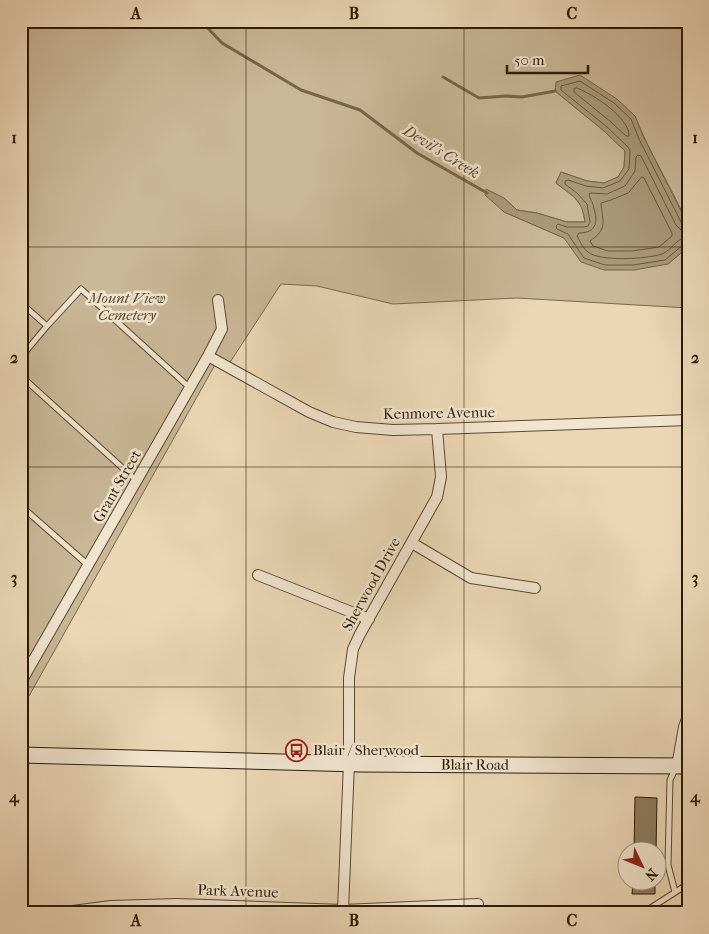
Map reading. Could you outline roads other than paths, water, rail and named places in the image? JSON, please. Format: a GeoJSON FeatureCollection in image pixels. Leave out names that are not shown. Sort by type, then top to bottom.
{"type":"FeatureCollection","features":[{"type":"Feature","properties":{"kind":"street","name":"Grant Street"},"geometry":{"type":"LineString","coordinates":[[21,682],[190,389],[222,329],[218,300]]}},
{"type":"Feature","properties":{"kind":"street","name":"Kenmore Avenue"},"geometry":{"type":"LineString","coordinates":[[208,356],[309,412],[333,422],[356,427],[393,430],[688,420]]}},
{"type":"Feature","properties":{"kind":"street","name":"Sherwood Drive"},"geometry":{"type":"LineString","coordinates":[[343,910],[349,764],[349,678],[354,649],[368,619],[437,498],[441,477],[436,429]]}},
{"type":"Feature","properties":{"kind":"street"},"geometry":{"type":"LineString","coordinates":[[412,543],[471,578],[535,588]]}},
{"type":"Feature","properties":{"kind":"street"},"geometry":{"type":"LineString","coordinates":[[258,575],[368,619]]}},
{"type":"Feature","properties":{"kind":"street"},"geometry":{"type":"LineString","coordinates":[[682,766],[684,727],[688,716]]}},
{"type":"Feature","properties":{"kind":"street","name":"Blair Road"},"geometry":{"type":"LineString","coordinates":[[21,755],[349,764],[682,766]]}},
{"type":"Feature","properties":{"kind":"street","name":"Park Avenue"},"geometry":{"type":"LineString","coordinates":[[57,913],[111,906],[177,904],[343,910],[478,904]]}},
{"type":"Feature","properties":{"kind":"lane"},"geometry":{"type":"LineString","coordinates":[[21,357],[81,289],[190,389]]}},
{"type":"Feature","properties":{"kind":"lane"},"geometry":{"type":"LineString","coordinates":[[21,303],[47,326]]}},
{"type":"Feature","properties":{"kind":"lane"},"geometry":{"type":"LineString","coordinates":[[21,376],[137,481]]}},
{"type":"Feature","properties":{"kind":"lane"},"geometry":{"type":"LineString","coordinates":[[21,506],[88,566]]}},
{"type":"Feature","properties":{"kind":"lane"},"geometry":{"type":"LineString","coordinates":[[21,653],[32,662]]}},
{"type":"Feature","properties":{"kind":"lane"},"geometry":{"type":"LineString","coordinates":[[675,892],[668,864],[670,780],[682,766]]}},
{"type":"Feature","properties":{"kind":"lane"},"geometry":{"type":"LineString","coordinates":[[649,909],[688,884]]}},
{"type":"Feature","properties":{"kind":"water"},"geometry":{"type":"Polygon","coordinates":[[[580,75],[617,99],[635,116],[643,136],[688,225],[688,247],[668,264],[634,270],[604,270],[581,262],[564,238],[504,212],[485,195],[486,189],[504,198],[517,210],[537,213],[567,222],[585,222],[579,203],[556,183],[561,172],[587,181],[604,183],[618,177],[624,167],[625,151],[604,131],[555,91],[556,82],[580,75]]]}},
{"type":"Feature","properties":{"kind":"waterway","name":"Devil's Creek"},"geometry":{"type":"LineString","coordinates":[[201,21],[222,43],[301,90],[360,110],[417,153],[487,193]]}},
{"type":"Feature","properties":{"kind":"waterway"},"geometry":{"type":"LineString","coordinates":[[443,77],[479,98],[522,97],[555,91]]}},
{"type":"Feature","properties":{"kind":"place","name":"Blair / Sherwood"},"geometry":{"type":"Point","coordinates":[297,750]}},
{"type":"Feature","properties":{"kind":"park label","name":"Mount View Cemetery"},"geometry":{"type":"Point","coordinates":[127,306]}}]}
